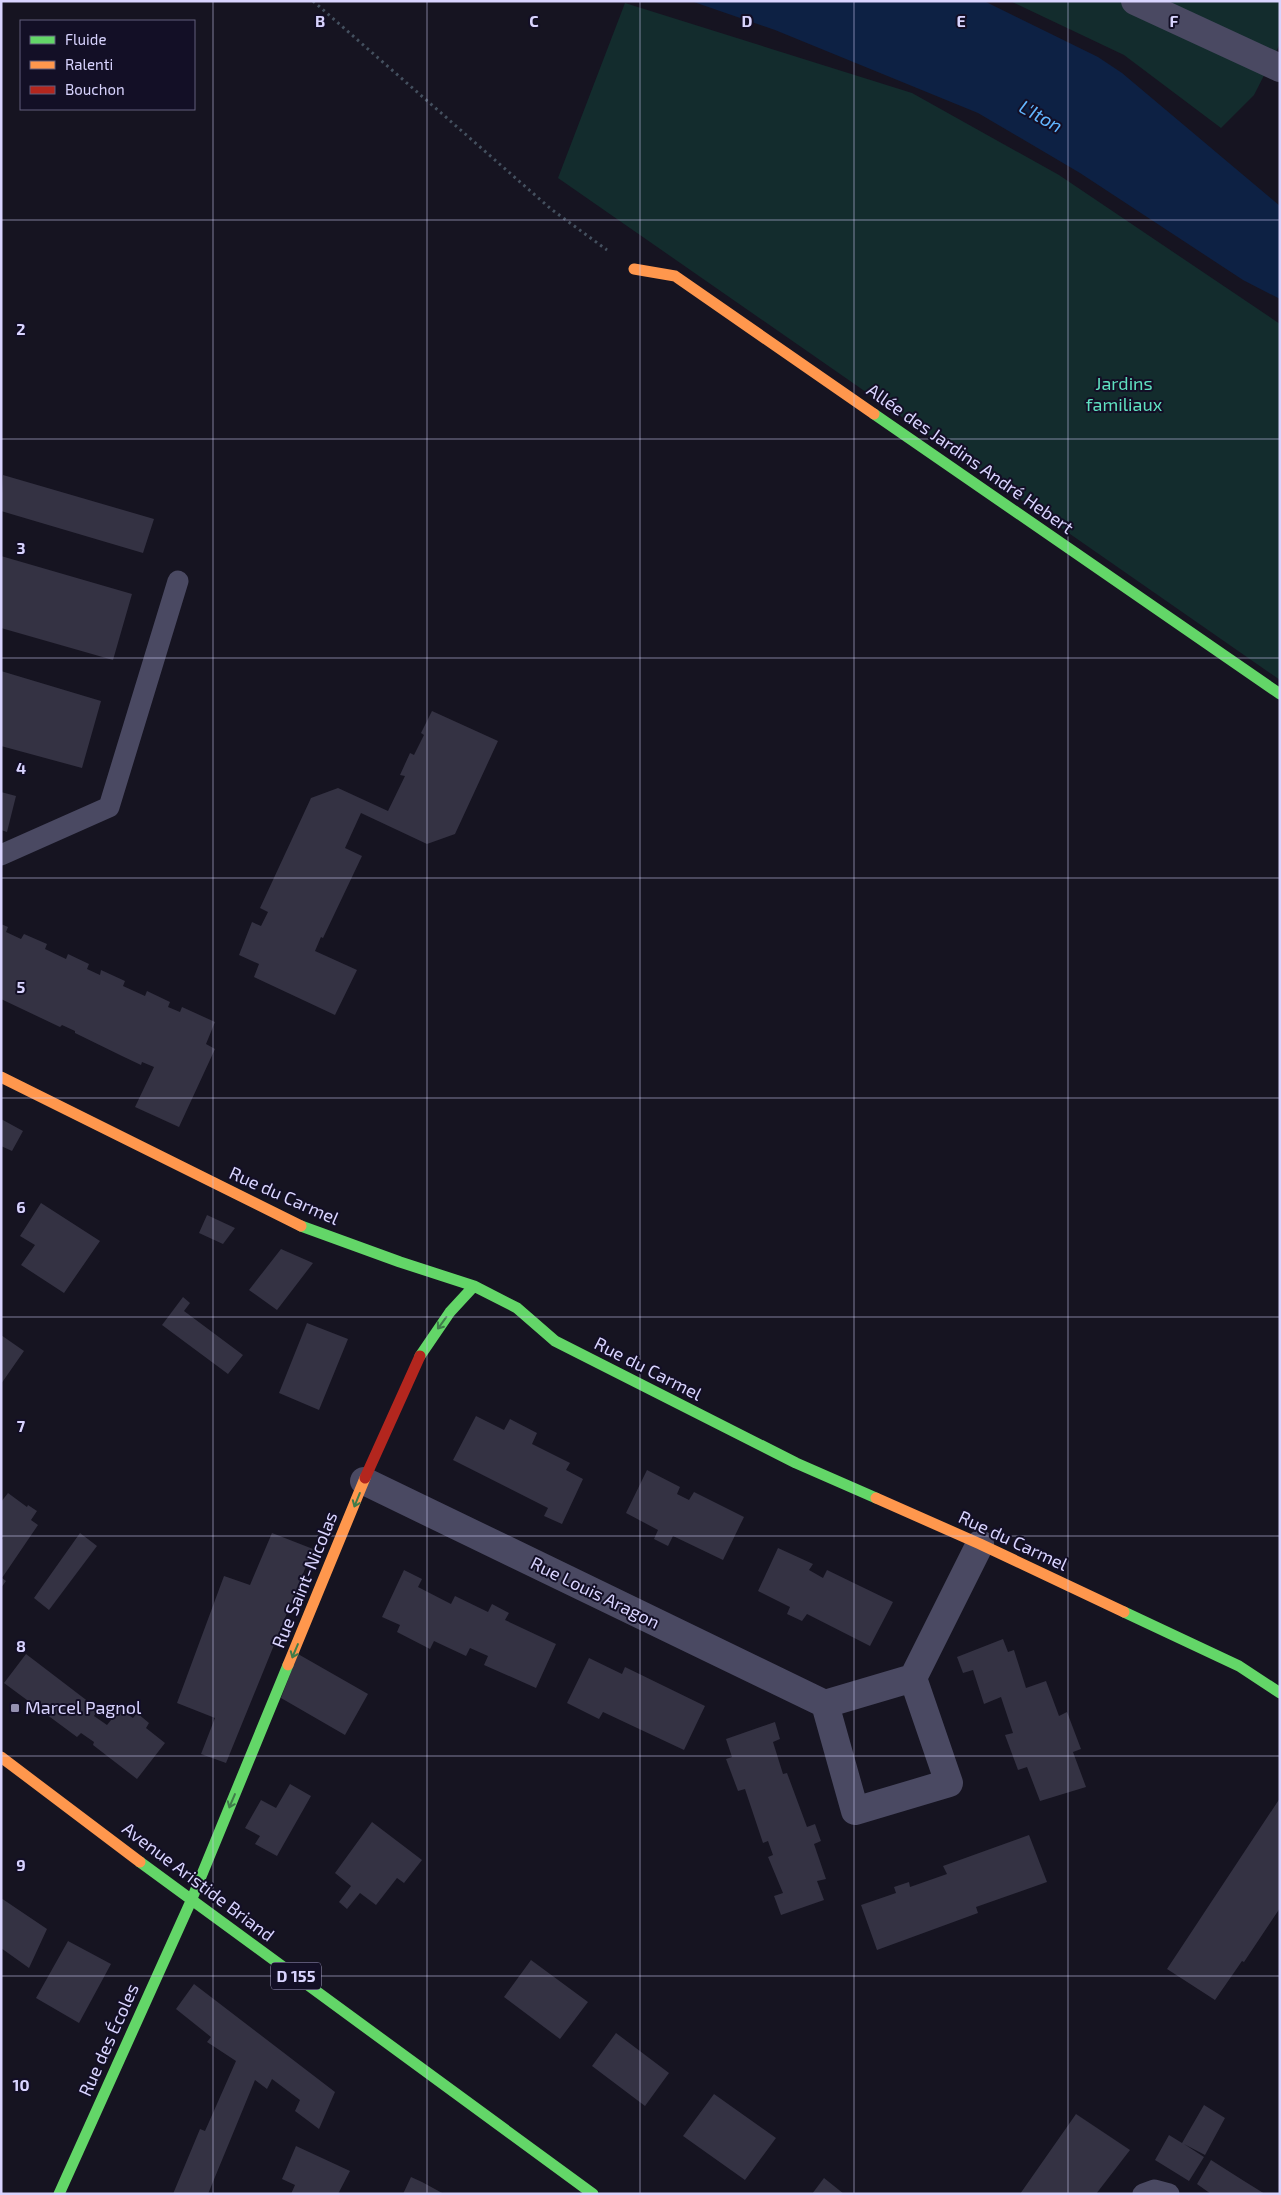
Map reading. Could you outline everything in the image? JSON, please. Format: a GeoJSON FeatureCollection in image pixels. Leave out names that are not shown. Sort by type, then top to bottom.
{"type":"FeatureCollection","features":[{"type":"Feature","properties":{"kind":"street"},"geometry":{"type":"LineString","coordinates":[[1135,1],[1280,68]]}},
{"type":"Feature","properties":{"kind":"street","name":"Allée des Jardins André Hebert"},"geometry":{"type":"LineString","coordinates":[[634,269],[675,276],[1280,694]]}},
{"type":"Feature","properties":{"kind":"street","name":"Rue du Carmel"},"geometry":{"type":"LineString","coordinates":[[1,1077],[299,1225],[400,1262],[474,1286],[517,1308],[555,1341],[564,1346],[796,1463],[980,1544],[1239,1666],[1280,1694]]}},
{"type":"Feature","properties":{"kind":"street","name":"Rue Saint-Nicolas"},"geometry":{"type":"LineString","coordinates":[[191,1901],[364,1481],[422,1351],[450,1312],[474,1286]]}},
{"type":"Feature","properties":{"kind":"street","name":"Rue Louis Aragon"},"geometry":{"type":"LineString","coordinates":[[364,1481],[826,1704]]}},
{"type":"Feature","properties":{"kind":"street"},"geometry":{"type":"LineString","coordinates":[[914,1678],[826,1704],[855,1811],[949,1783],[914,1678],[980,1544]]}},
{"type":"Feature","properties":{"kind":"street","name":"Avenue Aristide Briand"},"geometry":{"type":"LineString","coordinates":[[1,1757],[191,1901],[593,2194]]}},
{"type":"Feature","properties":{"kind":"street","name":"Rue des Écoles"},"geometry":{"type":"LineString","coordinates":[[59,2194],[191,1901]]}},
{"type":"Feature","properties":{"kind":"lane"},"geometry":{"type":"LineString","coordinates":[[1,855],[110,806],[178,582]]}},
{"type":"Feature","properties":{"kind":"lane"},"geometry":{"type":"LineString","coordinates":[[1143,2194],[1154,2190],[1169,2194]]}},
{"type":"Feature","properties":{"kind":"path"},"geometry":{"type":"LineString","coordinates":[[312,1],[551,209],[634,269]]}},
{"type":"Feature","properties":{"kind":"green space"},"geometry":{"type":"Polygon","coordinates":[[[1010,1],[1280,1],[1280,44],[1254,95],[1221,128],[1124,55],[1010,1]]]}},
{"type":"Feature","properties":{"kind":"green space","name":"Jardins familiaux"},"geometry":{"type":"Polygon","coordinates":[[[625,3],[912,93],[1059,175],[1280,324],[1280,680],[558,178],[625,3]]]}},
{"type":"Feature","properties":{"kind":"water","name":"L'Iton"},"geometry":{"type":"Polygon","coordinates":[[[691,1],[984,1],[1098,57],[1122,73],[1280,206],[1280,299],[1243,280],[1080,173],[978,113],[775,30],[691,1]]]}},
{"type":"Feature","properties":{"kind":"building"},"geometry":{"type":"Polygon","coordinates":[[[3,475],[154,519],[143,553],[1,511],[3,475]]]}},
{"type":"Feature","properties":{"kind":"building"},"geometry":{"type":"Polygon","coordinates":[[[1,556],[132,594],[113,660],[1,628],[1,556]]]}},
{"type":"Feature","properties":{"kind":"building"},"geometry":{"type":"Polygon","coordinates":[[[1,671],[101,701],[82,768],[1,746],[1,671]]]}},
{"type":"Feature","properties":{"kind":"building"},"geometry":{"type":"Polygon","coordinates":[[[432,711],[498,741],[455,834],[427,844],[361,813],[345,848],[362,856],[315,951],[357,970],[335,1015],[254,977],[259,964],[239,955],[252,922],[261,926],[268,912],[260,908],[311,798],[338,788],[388,811],[405,776],[400,775],[410,753],[414,755],[424,735],[421,733],[432,711]]]}},
{"type":"Feature","properties":{"kind":"building"},"geometry":{"type":"Polygon","coordinates":[[[1,792],[16,796],[7,832],[1,830],[1,792]]]}},
{"type":"Feature","properties":{"kind":"building"},"geometry":{"type":"Polygon","coordinates":[[[1,924],[8,927],[6,932],[21,939],[24,934],[47,944],[45,949],[66,959],[68,954],[89,964],[87,969],[100,975],[101,970],[125,981],[123,986],[145,996],[147,991],[170,1002],[168,1007],[180,1012],[182,1007],[215,1022],[206,1044],[215,1049],[179,1127],[135,1107],[154,1067],[142,1062],[141,1065],[75,1033],[75,1031],[62,1025],[60,1027],[1,999],[1,924]]]}},
{"type":"Feature","properties":{"kind":"building"},"geometry":{"type":"Polygon","coordinates":[[[1,1119],[23,1131],[12,1151],[1,1146],[1,1119]]]}},
{"type":"Feature","properties":{"kind":"building"},"geometry":{"type":"Polygon","coordinates":[[[41,1203],[100,1241],[64,1293],[21,1265],[35,1245],[20,1236],[41,1203]]]}},
{"type":"Feature","properties":{"kind":"building"},"geometry":{"type":"Polygon","coordinates":[[[207,1215],[235,1228],[223,1244],[199,1233],[207,1215]]]}},
{"type":"Feature","properties":{"kind":"building"},"geometry":{"type":"Polygon","coordinates":[[[281,1249],[313,1263],[277,1310],[249,1290],[281,1249]]]}},
{"type":"Feature","properties":{"kind":"building"},"geometry":{"type":"Polygon","coordinates":[[[183,1297],[190,1303],[184,1311],[243,1355],[228,1374],[162,1325],[183,1297]]]}},
{"type":"Feature","properties":{"kind":"building"},"geometry":{"type":"Polygon","coordinates":[[[307,1323],[348,1339],[319,1410],[279,1393],[307,1323]]]}},
{"type":"Feature","properties":{"kind":"building"},"geometry":{"type":"Polygon","coordinates":[[[1,1335],[24,1351],[1,1384],[1,1335]]]}},
{"type":"Feature","properties":{"kind":"building"},"geometry":{"type":"Polygon","coordinates":[[[476,1416],[504,1430],[510,1419],[537,1433],[532,1444],[570,1463],[566,1470],[583,1479],[562,1524],[544,1516],[548,1508],[453,1460],[476,1416]]]}},
{"type":"Feature","properties":{"kind":"building"},"geometry":{"type":"Polygon","coordinates":[[[647,1470],[680,1487],[677,1494],[689,1500],[694,1492],[744,1517],[723,1560],[673,1536],[668,1546],[654,1539],[658,1530],[626,1513],[647,1470]]]}},
{"type":"Feature","properties":{"kind":"building"},"geometry":{"type":"Polygon","coordinates":[[[8,1493],[27,1507],[28,1505],[37,1511],[31,1520],[38,1525],[2,1578],[6,1581],[1,1588],[1,1541],[3,1538],[1,1537],[1,1502],[8,1493]]]}},
{"type":"Feature","properties":{"kind":"building"},"geometry":{"type":"Polygon","coordinates":[[[80,1533],[97,1546],[49,1610],[34,1598],[80,1533]]]}},
{"type":"Feature","properties":{"kind":"building"},"geometry":{"type":"Polygon","coordinates":[[[272,1533],[313,1549],[226,1763],[201,1754],[215,1718],[177,1703],[224,1576],[250,1585],[272,1533]]]}},
{"type":"Feature","properties":{"kind":"building"},"geometry":{"type":"Polygon","coordinates":[[[778,1548],[813,1564],[809,1570],[823,1578],[827,1570],[893,1602],[870,1646],[807,1614],[802,1621],[787,1614],[790,1607],[758,1591],[778,1548]]]}},
{"type":"Feature","properties":{"kind":"building"},"geometry":{"type":"Polygon","coordinates":[[[404,1570],[422,1579],[418,1587],[451,1604],[455,1596],[488,1612],[492,1604],[509,1613],[505,1620],[556,1644],[536,1688],[484,1665],[488,1656],[470,1648],[466,1656],[434,1641],[430,1649],[397,1632],[400,1625],[382,1617],[404,1570]]]}},
{"type":"Feature","properties":{"kind":"building"},"geometry":{"type":"Polygon","coordinates":[[[1003,1639],[1008,1652],[1014,1650],[1026,1688],[1046,1681],[1059,1716],[1067,1712],[1081,1749],[1073,1752],[1086,1787],[1040,1801],[1027,1767],[1018,1770],[1005,1735],[1013,1733],[1001,1697],[984,1704],[973,1670],[963,1673],[957,1657],[1003,1639]]]}},
{"type":"Feature","properties":{"kind":"building"},"geometry":{"type":"Polygon","coordinates":[[[26,1654],[98,1709],[94,1716],[107,1725],[120,1709],[133,1718],[137,1713],[149,1723],[146,1728],[165,1743],[137,1779],[93,1745],[94,1742],[81,1733],[77,1737],[4,1683],[26,1654]]]}},
{"type":"Feature","properties":{"kind":"building"},"geometry":{"type":"Polygon","coordinates":[[[298,1654],[368,1694],[345,1735],[281,1698],[298,1654]]]}},
{"type":"Feature","properties":{"kind":"building"},"geometry":{"type":"Polygon","coordinates":[[[589,1658],[622,1674],[625,1667],[705,1706],[684,1750],[603,1712],[599,1719],[567,1703],[589,1658]]]}},
{"type":"Feature","properties":{"kind":"building"},"geometry":{"type":"Polygon","coordinates":[[[775,1722],[780,1739],[773,1742],[783,1774],[787,1773],[807,1827],[815,1824],[821,1841],[814,1844],[826,1879],[817,1881],[824,1900],[781,1915],[774,1896],[783,1893],[768,1857],[773,1855],[768,1841],[763,1843],[745,1789],[738,1791],[726,1759],[732,1757],[726,1739],[775,1722]]]}},
{"type":"Feature","properties":{"kind":"building"},"geometry":{"type":"Polygon","coordinates":[[[290,1784],[311,1796],[277,1856],[255,1844],[260,1836],[245,1828],[261,1800],[276,1808],[290,1784]]]}},
{"type":"Feature","properties":{"kind":"building"},"geometry":{"type":"Polygon","coordinates":[[[1280,1798],[1280,1908],[1244,1962],[1242,1961],[1215,2000],[1167,1969],[1280,1798]]]}},
{"type":"Feature","properties":{"kind":"building"},"geometry":{"type":"Polygon","coordinates":[[[372,1822],[422,1860],[404,1883],[397,1878],[376,1905],[360,1893],[347,1909],[339,1902],[351,1886],[335,1873],[372,1822]]]}},
{"type":"Feature","properties":{"kind":"building"},"geometry":{"type":"Polygon","coordinates":[[[1029,1835],[1047,1882],[976,1907],[978,1913],[877,1950],[861,1905],[896,1893],[894,1887],[909,1882],[910,1887],[947,1874],[943,1866],[1029,1835]]]}},
{"type":"Feature","properties":{"kind":"building"},"geometry":{"type":"Polygon","coordinates":[[[1,1898],[47,1929],[29,1968],[1,1948],[1,1898]]]}},
{"type":"Feature","properties":{"kind":"building"},"geometry":{"type":"Polygon","coordinates":[[[68,1941],[111,1964],[79,2023],[36,1998],[68,1941]]]}},
{"type":"Feature","properties":{"kind":"building"},"geometry":{"type":"Polygon","coordinates":[[[531,1960],[588,2002],[560,2039],[504,1997],[531,1960]]]}},
{"type":"Feature","properties":{"kind":"building"},"geometry":{"type":"Polygon","coordinates":[[[194,1984],[335,2092],[319,2129],[295,2111],[300,2100],[272,2079],[267,2089],[255,2080],[208,2194],[173,2194],[200,2129],[205,2131],[236,2061],[207,2042],[211,2037],[176,2009],[194,1984]]]}},
{"type":"Feature","properties":{"kind":"building"},"geometry":{"type":"Polygon","coordinates":[[[616,2033],[669,2073],[645,2106],[592,2066],[616,2033]]]}},
{"type":"Feature","properties":{"kind":"building"},"geometry":{"type":"Polygon","coordinates":[[[714,2094],[776,2138],[745,2180],[683,2136],[714,2094]]]}},
{"type":"Feature","properties":{"kind":"building"},"geometry":{"type":"Polygon","coordinates":[[[1204,2105],[1225,2118],[1205,2155],[1184,2144],[1204,2157],[1189,2181],[1155,2160],[1169,2135],[1182,2143],[1204,2105]]]}},
{"type":"Feature","properties":{"kind":"building"},"geometry":{"type":"Polygon","coordinates":[[[1076,2114],[1130,2150],[1096,2194],[1020,2194],[1076,2114]]]}},
{"type":"Feature","properties":{"kind":"building"},"geometry":{"type":"Polygon","coordinates":[[[296,2146],[350,2171],[338,2194],[291,2194],[295,2185],[282,2179],[296,2146]]]}},
{"type":"Feature","properties":{"kind":"building"},"geometry":{"type":"Polygon","coordinates":[[[1211,2160],[1265,2194],[1211,2194],[1197,2184],[1211,2160]]]}},
{"type":"Feature","properties":{"kind":"building"},"geometry":{"type":"Polygon","coordinates":[[[411,2177],[422,2182],[444,2194],[403,2194],[411,2177]]]}},
{"type":"Feature","properties":{"kind":"building"},"geometry":{"type":"Polygon","coordinates":[[[824,2178],[844,2194],[812,2194],[824,2178]]]}},
{"type":"Feature","properties":{"kind":"traffic: fast"},"geometry":{"type":"LineString","coordinates":[[874,414],[1280,694]]}},
{"type":"Feature","properties":{"kind":"traffic: fast"},"geometry":{"type":"LineString","coordinates":[[301,1226],[400,1262],[474,1286],[517,1308],[555,1341],[796,1463],[876,1498]]}},
{"type":"Feature","properties":{"kind":"traffic: fast"},"geometry":{"type":"LineString","coordinates":[[420,1356],[450,1312],[474,1286]]}},
{"type":"Feature","properties":{"kind":"traffic: fast"},"geometry":{"type":"LineString","coordinates":[[1124,1612],[1239,1666],[1280,1693]]}},
{"type":"Feature","properties":{"kind":"traffic: fast"},"geometry":{"type":"LineString","coordinates":[[59,2194],[191,1901],[288,1665]]}},
{"type":"Feature","properties":{"kind":"traffic: fast"},"geometry":{"type":"LineString","coordinates":[[140,1862],[593,2194]]}},
{"type":"Feature","properties":{"kind":"traffic: slow"},"geometry":{"type":"LineString","coordinates":[[634,269],[675,276],[874,414]]}},
{"type":"Feature","properties":{"kind":"traffic: slow"},"geometry":{"type":"LineString","coordinates":[[1,1077],[301,1226]]}},
{"type":"Feature","properties":{"kind":"traffic: slow"},"geometry":{"type":"LineString","coordinates":[[288,1665],[365,1478]]}},
{"type":"Feature","properties":{"kind":"traffic: slow"},"geometry":{"type":"LineString","coordinates":[[876,1498],[980,1544],[1124,1612]]}},
{"type":"Feature","properties":{"kind":"traffic: slow"},"geometry":{"type":"LineString","coordinates":[[1,1757],[140,1862]]}},
{"type":"Feature","properties":{"kind":"traffic: jam"},"geometry":{"type":"LineString","coordinates":[[365,1478],[420,1356]]}},
{"type":"Feature","properties":{"kind":"place","name":"Marcel Pagnol"},"geometry":{"type":"Point","coordinates":[15,1708]}}]}
